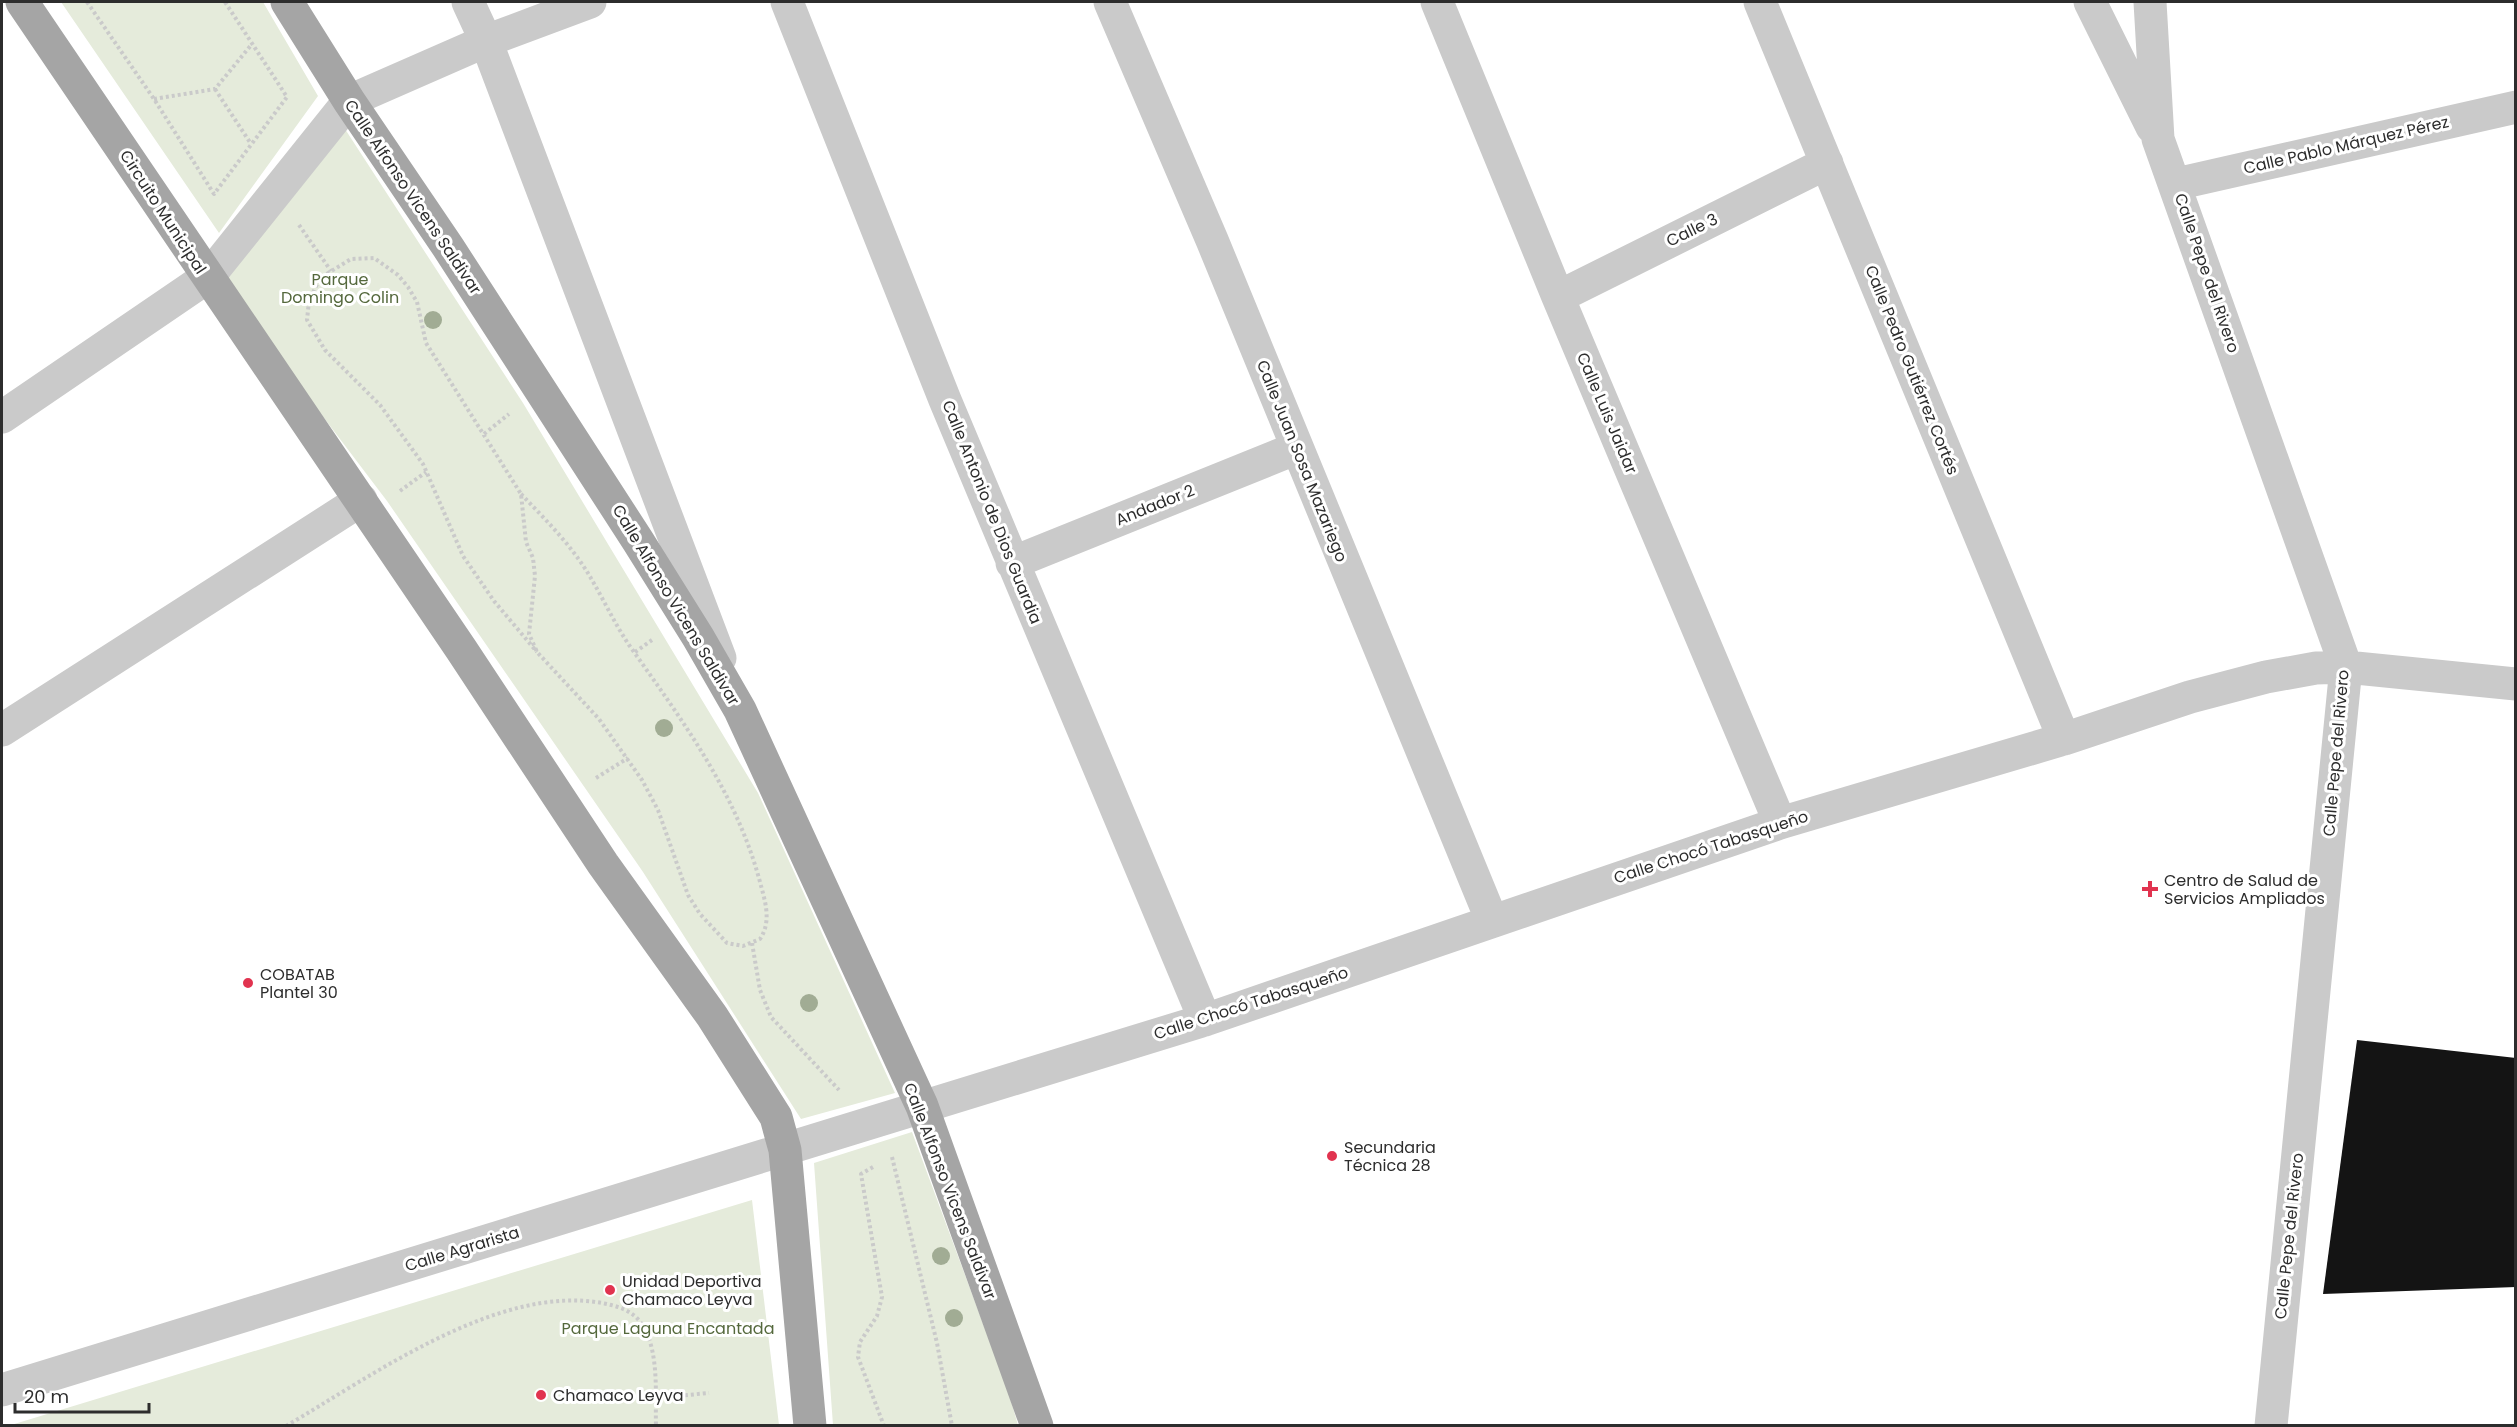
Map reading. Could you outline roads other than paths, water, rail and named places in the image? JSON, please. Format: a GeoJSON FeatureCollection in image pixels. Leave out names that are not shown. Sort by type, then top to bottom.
{"type":"FeatureCollection","features":[{"type":"Feature","properties":{"kind":"main road","name":"Circuito Municipal"},"geometry":{"type":"LineString","coordinates":[[22,2],[209,276]]}},
{"type":"Feature","properties":{"kind":"main road","name":"Calle Alfonso Vicens Saldivar"},"geometry":{"type":"LineString","coordinates":[[287,2],[349,101],[448,247],[638,541],[740,710],[922,1106],[1037,1425]]}},
{"type":"Feature","properties":{"kind":"main road"},"geometry":{"type":"LineString","coordinates":[[209,276],[603,864],[756,1083],[776,1117],[785,1150],[810,1425]]}},
{"type":"Feature","properties":{"kind":"street"},"geometry":{"type":"LineString","coordinates":[[468,2],[486,41],[740,710]]}},
{"type":"Feature","properties":{"kind":"street"},"geometry":{"type":"LineString","coordinates":[[209,276],[349,101],[486,41],[590,2]]}},
{"type":"Feature","properties":{"kind":"street","name":"Calle Antonio de Dios Guardia"},"geometry":{"type":"LineString","coordinates":[[787,2],[1012,563],[1205,1020]]}},
{"type":"Feature","properties":{"kind":"street","name":"Calle Juan Sosa Mazariego"},"geometry":{"type":"LineString","coordinates":[[1110,2],[1212,240],[1492,921]]}},
{"type":"Feature","properties":{"kind":"street","name":"Calle Luis Jaidar"},"geometry":{"type":"LineString","coordinates":[[1437,2],[1558,297],[1780,823]]}},
{"type":"Feature","properties":{"kind":"street","name":"Calle Pedro Gutiérrez Cortés"},"geometry":{"type":"LineString","coordinates":[[1760,2],[2064,739]]}},
{"type":"Feature","properties":{"kind":"street"},"geometry":{"type":"LineString","coordinates":[[2090,2],[2158,139]]}},
{"type":"Feature","properties":{"kind":"street","name":"Calle Pepe del Rivero"},"geometry":{"type":"LineString","coordinates":[[2150,2],[2158,139],[2176,184],[2346,667],[2272,1413]]}},
{"type":"Feature","properties":{"kind":"street","name":"Calle Pablo Márquez Pérez"},"geometry":{"type":"LineString","coordinates":[[2176,184],[2516,107]]}},
{"type":"Feature","properties":{"kind":"street","name":"Calle 3"},"geometry":{"type":"LineString","coordinates":[[1558,297],[1827,163]]}},
{"type":"Feature","properties":{"kind":"street","name":"Circuito Municipal"},"geometry":{"type":"LineString","coordinates":[[2,417],[209,276]]}},
{"type":"Feature","properties":{"kind":"street","name":"Andador 2"},"geometry":{"type":"LineString","coordinates":[[1012,563],[1297,448]]}},
{"type":"Feature","properties":{"kind":"street"},"geometry":{"type":"LineString","coordinates":[[2,730],[361,500]]}},
{"type":"Feature","properties":{"kind":"street","name":"Calle Chocó Tabasqueño"},"geometry":{"type":"LineString","coordinates":[[922,1106],[1205,1020],[1780,823],[2064,739],[2190,697],[2266,677],[2316,668],[2346,667],[2516,684]]}},
{"type":"Feature","properties":{"kind":"street","name":"Calle Agrarista"},"geometry":{"type":"LineString","coordinates":[[2,1390],[922,1106]]}},
{"type":"Feature","properties":{"kind":"street"},"geometry":{"type":"LineString","coordinates":[[2272,1413],[2294,1425]]}},
{"type":"Feature","properties":{"kind":"place","name":"Centro de Salud de Servicios Ampliados"},"geometry":{"type":"Point","coordinates":[2150,889]}},
{"type":"Feature","properties":{"kind":"place","name":"COBATAB Plantel 30"},"geometry":{"type":"Point","coordinates":[248,983]}},
{"type":"Feature","properties":{"kind":"place","name":"Secundaria Técnica 28"},"geometry":{"type":"Point","coordinates":[1332,1156]}},
{"type":"Feature","properties":{"kind":"place","name":"Unidad Deportiva Chamaco Leyva"},"geometry":{"type":"Point","coordinates":[610,1290]}},
{"type":"Feature","properties":{"kind":"place","name":"Chamaco Leyva"},"geometry":{"type":"Point","coordinates":[541,1395]}},
{"type":"Feature","properties":{"kind":"park label","name":"Parque Domingo Colin"},"geometry":{"type":"Point","coordinates":[340,288]}},
{"type":"Feature","properties":{"kind":"park label","name":"Parque Laguna Encantada"},"geometry":{"type":"Point","coordinates":[668,1328]}}]}
